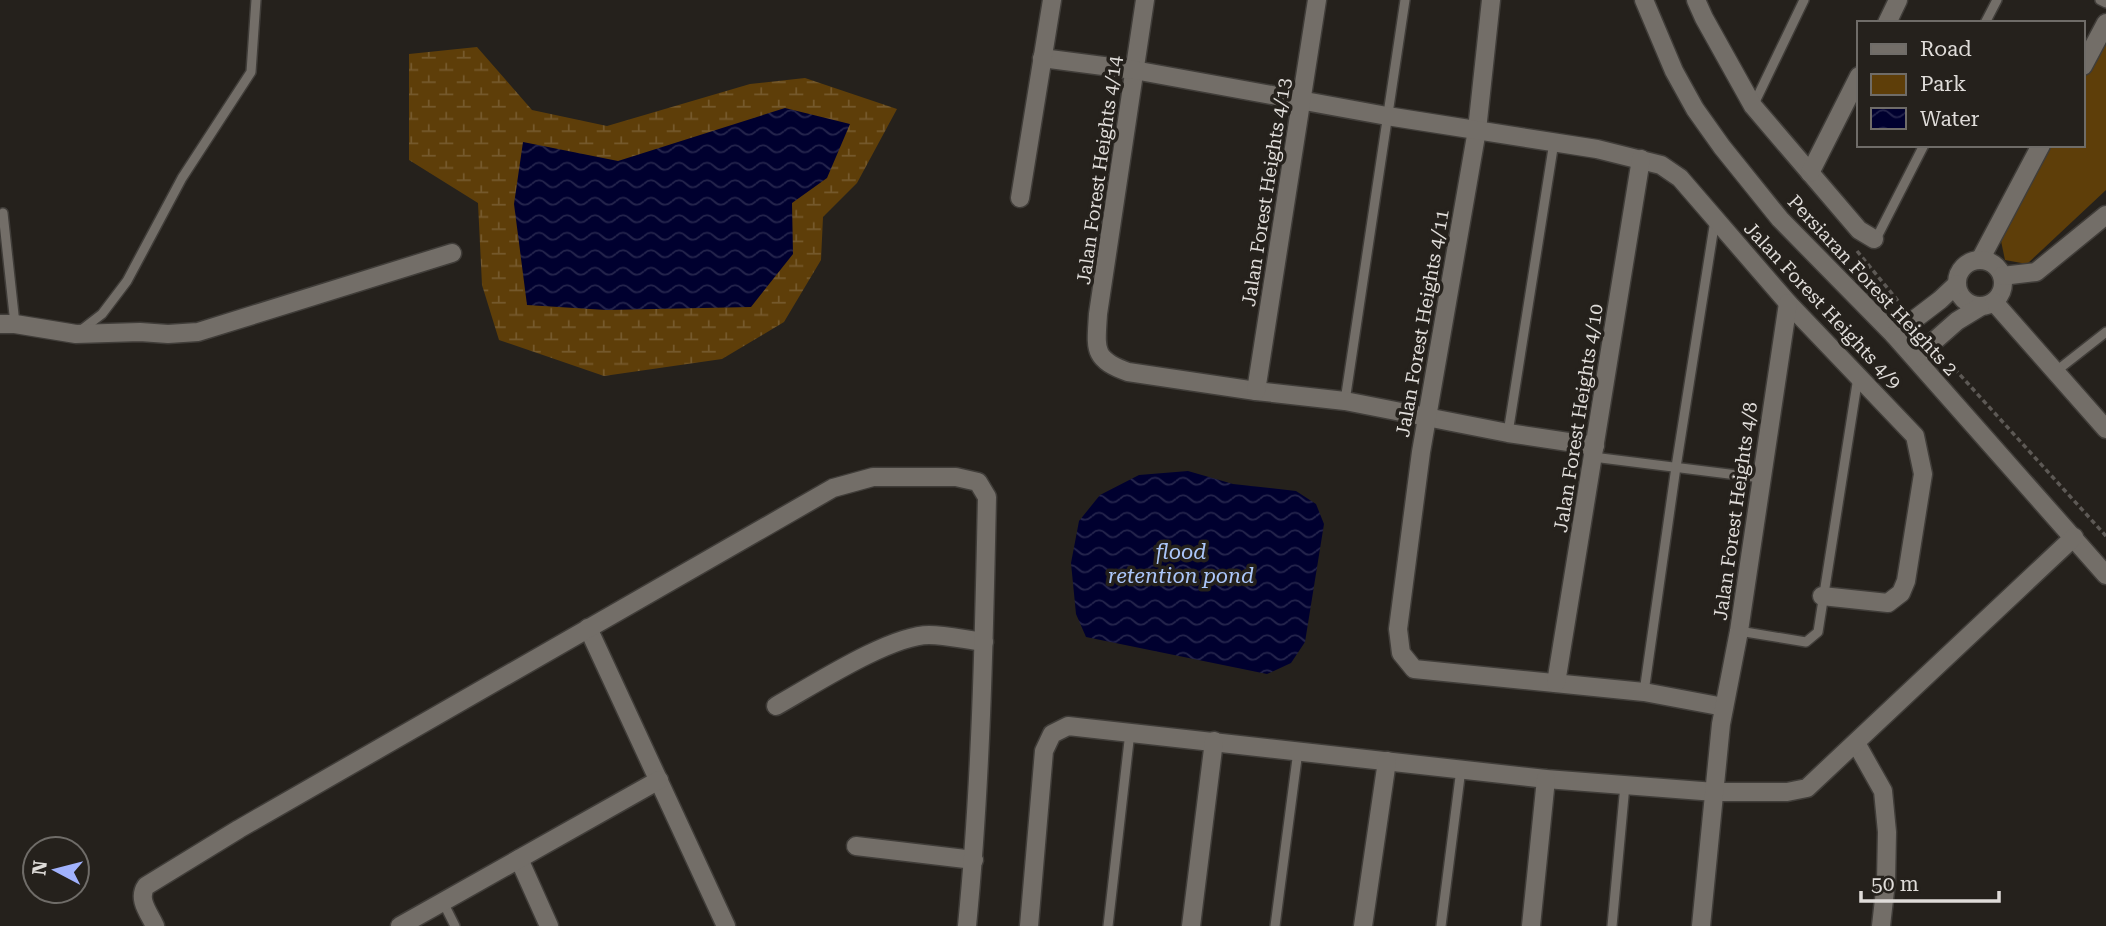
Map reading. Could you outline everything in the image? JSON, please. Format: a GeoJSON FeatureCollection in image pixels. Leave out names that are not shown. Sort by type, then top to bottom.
{"type":"FeatureCollection","features":[{"type":"Feature","properties":{"kind":"street"},"geometry":{"type":"LineString","coordinates":[[1020,198],[1052,0]]}},
{"type":"Feature","properties":{"kind":"street","name":"Jalan Forest Heights 4/14"},"geometry":{"type":"LineString","coordinates":[[1145,0],[1098,314],[1096,346],[1110,365],[1128,372],[1256,391]]}},
{"type":"Feature","properties":{"kind":"street","name":"Jalan Forest Heights 4/13"},"geometry":{"type":"LineString","coordinates":[[1256,391],[1317,0]]}},
{"type":"Feature","properties":{"kind":"street","name":"Jalan Forest Heights 4/11"},"geometry":{"type":"LineString","coordinates":[[1491,0],[1477,130],[1427,418],[1398,629],[1401,653],[1415,668],[1556,683]]}},
{"type":"Feature","properties":{"kind":"street","name":"Persiaran Forest Heights 2"},"geometry":{"type":"LineString","coordinates":[[1644,0],[1674,71],[1695,109],[1722,147],[1780,219],[1894,335],[2106,575]]}},
{"type":"Feature","properties":{"kind":"street"},"geometry":{"type":"LineString","coordinates":[[1696,0],[1753,106],[1859,230],[1874,239]]}},
{"type":"Feature","properties":{"kind":"street"},"geometry":{"type":"LineString","coordinates":[[1704,18],[1713,0]]}},
{"type":"Feature","properties":{"kind":"street"},"geometry":{"type":"LineString","coordinates":[[1888,21],[1898,0]]}},
{"type":"Feature","properties":{"kind":"street"},"geometry":{"type":"LineString","coordinates":[[2085,62],[2106,23]]}},
{"type":"Feature","properties":{"kind":"street","name":"Jalan Forest Heights 4/9"},"geometry":{"type":"LineString","coordinates":[[1042,58],[1134,70],[1387,116],[1554,142],[1641,159],[1661,165],[1680,178],[1788,303],[1914,436],[1923,474],[1906,581],[1901,593],[1888,603],[1822,596]]}},
{"type":"Feature","properties":{"kind":"street"},"geometry":{"type":"LineString","coordinates":[[1810,173],[1857,80]]}},
{"type":"Feature","properties":{"kind":"street"},"geometry":{"type":"LineString","coordinates":[[1980,260],[2040,147]]}},
{"type":"Feature","properties":{"kind":"street","name":"Jalan Forest Heights 4/10"},"geometry":{"type":"LineString","coordinates":[[1556,683],[1641,159]]}},
{"type":"Feature","properties":{"kind":"street"},"geometry":{"type":"LineString","coordinates":[[2002,276],[2036,272],[2106,215]]}},
{"type":"Feature","properties":{"kind":"street"},"geometry":{"type":"LineString","coordinates":[[8,324],[76,334],[198,332],[452,253]]}},
{"type":"Feature","properties":{"kind":"street"},"geometry":{"type":"LineString","coordinates":[[1894,335],[1957,284],[1961,270],[1967,265],[1980,260],[1994,265],[2002,276],[2002,290],[1987,304],[1957,321],[1915,358]]}},
{"type":"Feature","properties":{"kind":"street"},"geometry":{"type":"LineString","coordinates":[[1957,284],[1962,297],[1973,306],[1987,304]]}},
{"type":"Feature","properties":{"kind":"street","name":"Jalan Forest Heights 4/8"},"geometry":{"type":"LineString","coordinates":[[1701,926],[1723,716],[1739,631],[1788,303]]}},
{"type":"Feature","properties":{"kind":"street"},"geometry":{"type":"LineString","coordinates":[[1987,304],[2055,372],[2106,429]]}},
{"type":"Feature","properties":{"kind":"street"},"geometry":{"type":"LineString","coordinates":[[1256,391],[1345,401],[1594,452]]}},
{"type":"Feature","properties":{"kind":"street"},"geometry":{"type":"LineString","coordinates":[[155,926],[143,901],[142,892],[146,886],[239,829],[833,488],[873,477],[956,477],[978,482],[987,497],[984,642],[974,860],[967,926]]}},
{"type":"Feature","properties":{"kind":"street"},"geometry":{"type":"LineString","coordinates":[[1029,926],[1044,751],[1052,734],[1068,726],[1546,779],[1714,792],[1787,792],[1807,788],[2074,537]]}},
{"type":"Feature","properties":{"kind":"street"},"geometry":{"type":"LineString","coordinates":[[588,628],[726,926]]}},
{"type":"Feature","properties":{"kind":"street"},"geometry":{"type":"LineString","coordinates":[[776,706],[871,654],[907,638],[930,635],[984,642]]}},
{"type":"Feature","properties":{"kind":"street"},"geometry":{"type":"LineString","coordinates":[[1556,683],[1644,692],[1723,716]]}},
{"type":"Feature","properties":{"kind":"street"},"geometry":{"type":"LineString","coordinates":[[1191,926],[1214,741]]}},
{"type":"Feature","properties":{"kind":"street"},"geometry":{"type":"LineString","coordinates":[[1856,743],[1883,791],[1887,832],[1886,882],[1881,926]]}},
{"type":"Feature","properties":{"kind":"street"},"geometry":{"type":"LineString","coordinates":[[1363,926],[1387,761]]}},
{"type":"Feature","properties":{"kind":"street"},"geometry":{"type":"LineString","coordinates":[[1531,926],[1546,779]]}},
{"type":"Feature","properties":{"kind":"street"},"geometry":{"type":"LineString","coordinates":[[400,926],[659,780]]}},
{"type":"Feature","properties":{"kind":"street"},"geometry":{"type":"LineString","coordinates":[[856,846],[974,860]]}},
{"type":"Feature","properties":{"kind":"street"},"geometry":{"type":"LineString","coordinates":[[519,859],[549,926]]}},
{"type":"Feature","properties":{"kind":"lane"},"geometry":{"type":"LineString","coordinates":[[76,334],[102,314],[127,281],[182,178],[251,72],[256,0]]}},
{"type":"Feature","properties":{"kind":"lane"},"geometry":{"type":"LineString","coordinates":[[1345,401],[1405,0]]}},
{"type":"Feature","properties":{"kind":"lane"},"geometry":{"type":"LineString","coordinates":[[1753,106],[1804,0]]}},
{"type":"Feature","properties":{"kind":"lane"},"geometry":{"type":"LineString","coordinates":[[1986,21],[1997,0]]}},
{"type":"Feature","properties":{"kind":"lane"},"geometry":{"type":"LineString","coordinates":[[2100,0],[2106,3]]}},
{"type":"Feature","properties":{"kind":"lane"},"geometry":{"type":"LineString","coordinates":[[1508,433],[1554,142]]}},
{"type":"Feature","properties":{"kind":"lane"},"geometry":{"type":"LineString","coordinates":[[1874,239],[1923,147]]}},
{"type":"Feature","properties":{"kind":"lane"},"geometry":{"type":"LineString","coordinates":[[3,213],[8,324]]}},
{"type":"Feature","properties":{"kind":"lane"},"geometry":{"type":"LineString","coordinates":[[1644,692],[1715,218]]}},
{"type":"Feature","properties":{"kind":"lane"},"geometry":{"type":"LineString","coordinates":[[2055,372],[2106,332]]}},
{"type":"Feature","properties":{"kind":"lane"},"geometry":{"type":"LineString","coordinates":[[1739,631],[1806,642],[1818,632],[1858,375]]}},
{"type":"Feature","properties":{"kind":"lane"},"geometry":{"type":"LineString","coordinates":[[1594,452],[1676,467],[1761,478]]}},
{"type":"Feature","properties":{"kind":"lane"},"geometry":{"type":"LineString","coordinates":[[1108,926],[1130,732]]}},
{"type":"Feature","properties":{"kind":"lane"},"geometry":{"type":"LineString","coordinates":[[1275,926],[1298,751]]}},
{"type":"Feature","properties":{"kind":"lane"},"geometry":{"type":"LineString","coordinates":[[1441,926],[1461,769]]}},
{"type":"Feature","properties":{"kind":"lane"},"geometry":{"type":"LineString","coordinates":[[1612,926],[1625,785]]}},
{"type":"Feature","properties":{"kind":"lane"},"geometry":{"type":"LineString","coordinates":[[443,902],[455,926]]}},
{"type":"Feature","properties":{"kind":"path"},"geometry":{"type":"LineString","coordinates":[[1849,242],[1914,320]]}},
{"type":"Feature","properties":{"kind":"path"},"geometry":{"type":"LineString","coordinates":[[1932,343],[2106,536]]}},
{"type":"Feature","properties":{"kind":"green space"},"geometry":{"type":"Polygon","coordinates":[[[2106,25],[2106,190],[2027,264],[2005,260],[2001,241],[2047,147],[2085,147],[2085,68],[2106,25]]]}},
{"type":"Feature","properties":{"kind":"green space"},"geometry":{"type":"Polygon","coordinates":[[[477,47],[532,110],[607,126],[750,84],[805,78],[897,109],[857,183],[823,217],[821,260],[784,322],[722,359],[604,376],[499,340],[482,285],[478,203],[409,160],[409,54],[477,47]]]}},
{"type":"Feature","properties":{"kind":"water"},"geometry":{"type":"Polygon","coordinates":[[[785,108],[850,124],[827,178],[792,203],[793,254],[751,307],[606,310],[527,305],[514,204],[523,142],[618,161],[785,108]]]}},
{"type":"Feature","properties":{"kind":"water","name":"flood retention pond"},"geometry":{"type":"Polygon","coordinates":[[[1188,471],[1233,484],[1296,491],[1316,504],[1324,524],[1305,642],[1291,663],[1267,674],[1086,637],[1076,614],[1071,563],[1079,521],[1100,495],[1139,475],[1188,471]]]}}]}
